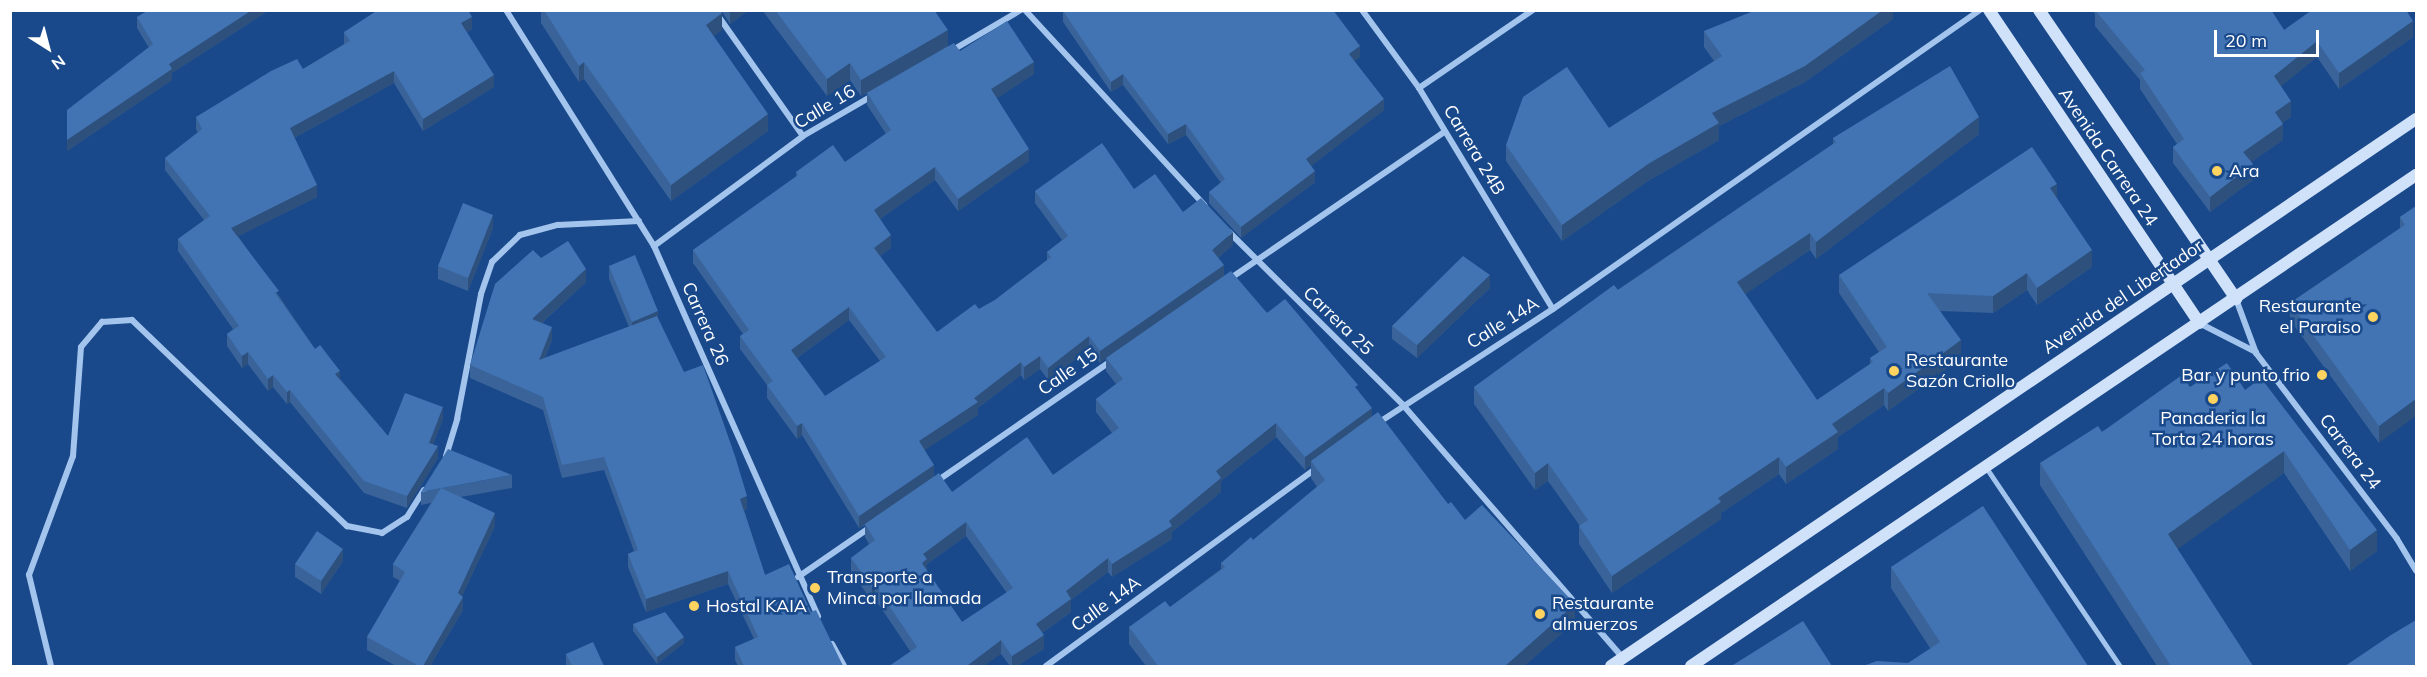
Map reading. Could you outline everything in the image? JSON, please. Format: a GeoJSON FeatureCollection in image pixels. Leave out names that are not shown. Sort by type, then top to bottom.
{"type":"FeatureCollection","features":[{"type":"Feature","properties":{"kind":"main road","name":"Avenida Carrera 24"},"geometry":{"type":"LineString","coordinates":[[1989,10],[2172,286],[2199,323]]}},
{"type":"Feature","properties":{"kind":"main road","name":"Avenida Carrera 24"},"geometry":{"type":"LineString","coordinates":[[2039,10],[2211,259],[2236,299]]}},
{"type":"Feature","properties":{"kind":"main road","name":"Avenida del Libertador"},"geometry":{"type":"LineString","coordinates":[[1611,666],[2416,119]]}},
{"type":"Feature","properties":{"kind":"main road"},"geometry":{"type":"LineString","coordinates":[[1691,666],[2416,175]]}},
{"type":"Feature","properties":{"kind":"street","name":"Carrera 26"},"geometry":{"type":"LineString","coordinates":[[506,10],[654,246],[798,577],[824,627]]}},
{"type":"Feature","properties":{"kind":"street"},"geometry":{"type":"LineString","coordinates":[[714,10],[803,136]]}},
{"type":"Feature","properties":{"kind":"street"},"geometry":{"type":"LineString","coordinates":[[938,58],[1023,10],[1208,209]]}},
{"type":"Feature","properties":{"kind":"street","name":"Carrera 24B"},"geometry":{"type":"LineString","coordinates":[[1362,10],[1419,88],[1553,309]]}},
{"type":"Feature","properties":{"kind":"street"},"geometry":{"type":"LineString","coordinates":[[1419,88],[1533,10]]}},
{"type":"Feature","properties":{"kind":"street","name":"Calle 14A"},"geometry":{"type":"LineString","coordinates":[[1374,426],[1553,309],[1980,10]]}},
{"type":"Feature","properties":{"kind":"street","name":"Calle 16"},"geometry":{"type":"LineString","coordinates":[[654,246],[803,136],[876,94]]}},
{"type":"Feature","properties":{"kind":"street"},"geometry":{"type":"LineString","coordinates":[[1216,288],[1444,132]]}},
{"type":"Feature","properties":{"kind":"street"},"geometry":{"type":"LineString","coordinates":[[440,465],[457,419],[481,294],[492,262],[520,235],[558,225],[639,221]]}},
{"type":"Feature","properties":{"kind":"street","name":"Carrera 25"},"geometry":{"type":"LineString","coordinates":[[1223,226],[1255,261],[1403,405],[1623,658]]}},
{"type":"Feature","properties":{"kind":"street","name":"Carrera 24"},"geometry":{"type":"LineString","coordinates":[[2236,299],[2256,352],[2397,539],[2416,571]]}},
{"type":"Feature","properties":{"kind":"street"},"geometry":{"type":"LineString","coordinates":[[51,666],[29,575],[73,456],[81,347],[102,322],[132,320],[347,526],[382,534],[407,517],[429,482]]}},
{"type":"Feature","properties":{"kind":"street","name":"Carrera 24"},"geometry":{"type":"LineString","coordinates":[[2199,323],[2256,352]]}},
{"type":"Feature","properties":{"kind":"street","name":"Calle 15"},"geometry":{"type":"LineString","coordinates":[[925,490],[1119,355]]}},
{"type":"Feature","properties":{"kind":"street","name":"Calle 14A"},"geometry":{"type":"LineString","coordinates":[[1046,666],[1326,462]]}},
{"type":"Feature","properties":{"kind":"street"},"geometry":{"type":"LineString","coordinates":[[798,577],[876,523]]}},
{"type":"Feature","properties":{"kind":"street"},"geometry":{"type":"LineString","coordinates":[[829,637],[844,666]]}},
{"type":"Feature","properties":{"kind":"lane"},"geometry":{"type":"LineString","coordinates":[[1986,467],[2120,666]]}},
{"type":"Feature","properties":{"kind":"building"},"geometry":{"type":"Polygon","coordinates":[[[149,10],[252,10],[169,64],[172,69],[67,140],[67,110],[153,44],[137,17],[149,10]]]}},
{"type":"Feature","properties":{"kind":"building"},"geometry":{"type":"Polygon","coordinates":[[[378,10],[468,10],[472,17],[461,23],[494,75],[423,119],[394,71],[290,128],[317,185],[231,228],[279,291],[275,293],[315,349],[320,345],[340,371],[335,374],[388,436],[405,393],[443,407],[429,443],[438,446],[407,496],[364,481],[290,390],[287,392],[273,375],[268,379],[248,352],[242,356],[227,334],[239,326],[178,239],[210,216],[165,158],[202,129],[196,117],[271,71],[297,59],[303,69],[350,41],[344,32],[378,10]]]}},
{"type":"Feature","properties":{"kind":"building"},"geometry":{"type":"Polygon","coordinates":[[[544,10],[720,10],[722,13],[706,25],[768,114],[671,185],[584,62],[579,66],[544,10]]]}},
{"type":"Feature","properties":{"kind":"building"},"geometry":{"type":"Polygon","coordinates":[[[775,10],[934,10],[948,30],[861,80],[850,63],[827,79],[775,10]]]}},
{"type":"Feature","properties":{"kind":"building"},"geometry":{"type":"Polygon","coordinates":[[[1333,10],[1360,46],[1349,54],[1384,99],[1306,159],[1315,171],[1241,227],[1209,192],[1225,179],[1186,124],[1168,134],[1123,74],[1111,82],[1063,11],[1333,10]]]}},
{"type":"Feature","properties":{"kind":"building"},"geometry":{"type":"Polygon","coordinates":[[[1756,10],[1883,10],[1805,66],[1712,113],[1719,123],[1648,164],[1562,225],[1506,145],[1523,97],[1567,67],[1609,128],[1722,56],[1704,31],[1756,10]]]}},
{"type":"Feature","properties":{"kind":"building"},"geometry":{"type":"Polygon","coordinates":[[[2095,10],[2271,10],[2284,30],[2312,10],[2406,10],[2413,21],[2339,73],[2317,41],[2274,76],[2291,101],[2275,112],[2283,124],[2243,152],[2253,164],[2210,197],[2173,147],[2184,139],[2140,73],[2145,70],[2095,10]]]}},
{"type":"Feature","properties":{"kind":"building"},"geometry":{"type":"Polygon","coordinates":[[[1007,21],[1034,62],[991,89],[1029,149],[958,199],[935,167],[874,210],[891,235],[874,248],[937,332],[975,304],[979,309],[995,300],[1051,257],[1047,252],[1068,236],[1035,191],[1102,143],[1134,189],[1155,174],[1183,212],[1201,198],[1233,232],[1212,250],[1224,265],[1100,351],[1089,336],[1048,368],[1040,356],[1024,367],[1021,362],[974,398],[978,402],[919,441],[934,465],[859,516],[802,423],[797,426],[767,385],[773,381],[740,336],[749,330],[693,250],[798,175],[796,172],[833,145],[845,162],[891,130],[867,93],[954,43],[960,51],[1007,21]],[[849,307],[791,350],[825,396],[886,357],[849,307]]]}},
{"type":"Feature","properties":{"kind":"building"},"geometry":{"type":"Polygon","coordinates":[[[1950,66],[1979,117],[1816,242],[1810,233],[1737,282],[1817,400],[1873,362],[1870,358],[1887,347],[1839,275],[2032,147],[2057,184],[2050,188],[2092,250],[2037,288],[2027,273],[1993,296],[1927,293],[1961,340],[1888,393],[1884,388],[1832,424],[1838,432],[1786,467],[1779,457],[1718,498],[1721,502],[1612,576],[1579,526],[1588,520],[1548,463],[1535,473],[1474,387],[1614,285],[1618,290],[1836,142],[1833,138],[1950,66]]]}},
{"type":"Feature","properties":{"kind":"building"},"geometry":{"type":"Polygon","coordinates":[[[463,203],[493,215],[468,278],[438,266],[463,203]]]}},
{"type":"Feature","properties":{"kind":"building"},"geometry":{"type":"Polygon","coordinates":[[[2416,206],[2416,399],[2379,426],[2290,303],[2405,225],[2400,217],[2416,206]]]}},
{"type":"Feature","properties":{"kind":"building"},"geometry":{"type":"Polygon","coordinates":[[[568,241],[586,269],[532,319],[552,327],[539,360],[657,316],[684,372],[703,365],[747,496],[740,499],[765,575],[789,564],[811,612],[816,610],[843,666],[744,666],[735,647],[758,637],[728,571],[646,599],[628,554],[638,550],[604,457],[562,465],[543,397],[470,365],[495,284],[533,250],[541,258],[568,241]]]}},
{"type":"Feature","properties":{"kind":"building"},"geometry":{"type":"Polygon","coordinates":[[[635,255],[658,311],[632,322],[609,266],[635,255]]]}},
{"type":"Feature","properties":{"kind":"building"},"geometry":{"type":"Polygon","coordinates":[[[1463,256],[1490,275],[1417,345],[1392,326],[1463,256]]]}},
{"type":"Feature","properties":{"kind":"building"},"geometry":{"type":"Polygon","coordinates":[[[1231,271],[1267,313],[1285,299],[1358,385],[1355,387],[1372,408],[1305,457],[1276,423],[1216,471],[1221,478],[1169,521],[1172,526],[1112,564],[1108,558],[1066,591],[1071,599],[1036,624],[1044,635],[1012,656],[1001,640],[967,666],[889,666],[917,647],[875,585],[872,587],[851,558],[875,540],[865,524],[939,473],[952,492],[1027,437],[1053,475],[1119,428],[1096,399],[1123,379],[1106,358],[1231,271]],[[966,522],[923,554],[927,559],[922,563],[962,622],[1013,588],[966,522]]]}},
{"type":"Feature","properties":{"kind":"building"},"geometry":{"type":"Polygon","coordinates":[[[2227,363],[2245,390],[2261,378],[2377,530],[2350,550],[2284,451],[2168,534],[2253,666],[2171,666],[2040,463],[2098,426],[2102,432],[2182,375],[2190,387],[2227,363]]]}},
{"type":"Feature","properties":{"kind":"building"},"geometry":{"type":"Polygon","coordinates":[[[1378,412],[1448,504],[1451,502],[1465,520],[1482,505],[1575,604],[1505,666],[1158,666],[1129,627],[1165,601],[1170,607],[1225,567],[1221,563],[1251,537],[1253,540],[1325,480],[1311,461],[1378,412]]]}},
{"type":"Feature","properties":{"kind":"building"},"geometry":{"type":"Polygon","coordinates":[[[448,449],[512,475],[421,492],[448,449]]]}},
{"type":"Feature","properties":{"kind":"building"},"geometry":{"type":"Polygon","coordinates":[[[441,488],[495,513],[458,593],[463,597],[423,666],[419,666],[367,637],[405,572],[393,564],[441,488]]]}},
{"type":"Feature","properties":{"kind":"building"},"geometry":{"type":"Polygon","coordinates":[[[1983,506],[2088,666],[1863,666],[1877,661],[1908,663],[1940,642],[1891,567],[1983,506]]]}},
{"type":"Feature","properties":{"kind":"building"},"geometry":{"type":"Polygon","coordinates":[[[317,531],[343,549],[321,581],[295,564],[317,531]]]}},
{"type":"Feature","properties":{"kind":"building"},"geometry":{"type":"Polygon","coordinates":[[[665,612],[684,637],[657,657],[633,624],[665,612]]]}},
{"type":"Feature","properties":{"kind":"building"},"geometry":{"type":"Polygon","coordinates":[[[2416,620],[2416,666],[2345,666],[2391,635],[2416,620]]]}},
{"type":"Feature","properties":{"kind":"building"},"geometry":{"type":"Polygon","coordinates":[[[1803,621],[1832,666],[1732,666],[1733,665],[1803,621]]]}},
{"type":"Feature","properties":{"kind":"building"},"geometry":{"type":"Polygon","coordinates":[[[593,642],[604,666],[572,666],[566,654],[593,642]]]}},
{"type":"Feature","properties":{"kind":"place","name":"Ara"},"geometry":{"type":"Point","coordinates":[2217,171]}},
{"type":"Feature","properties":{"kind":"place","name":"Restaurante el Paraiso"},"geometry":{"type":"Point","coordinates":[2373,317]}},
{"type":"Feature","properties":{"kind":"place","name":"Restaurante Sazón Criollo"},"geometry":{"type":"Point","coordinates":[1894,371]}},
{"type":"Feature","properties":{"kind":"place","name":"Bar y punto frio"},"geometry":{"type":"Point","coordinates":[2322,375]}},
{"type":"Feature","properties":{"kind":"place","name":"Panaderia la Torta 24 horas"},"geometry":{"type":"Point","coordinates":[2213,399]}},
{"type":"Feature","properties":{"kind":"place","name":"Transporte a Minca por llamada"},"geometry":{"type":"Point","coordinates":[815,588]}},
{"type":"Feature","properties":{"kind":"place","name":"Hostal KAIA"},"geometry":{"type":"Point","coordinates":[694,606]}},
{"type":"Feature","properties":{"kind":"place","name":"Restaurante almuerzos"},"geometry":{"type":"Point","coordinates":[1540,614]}}]}
